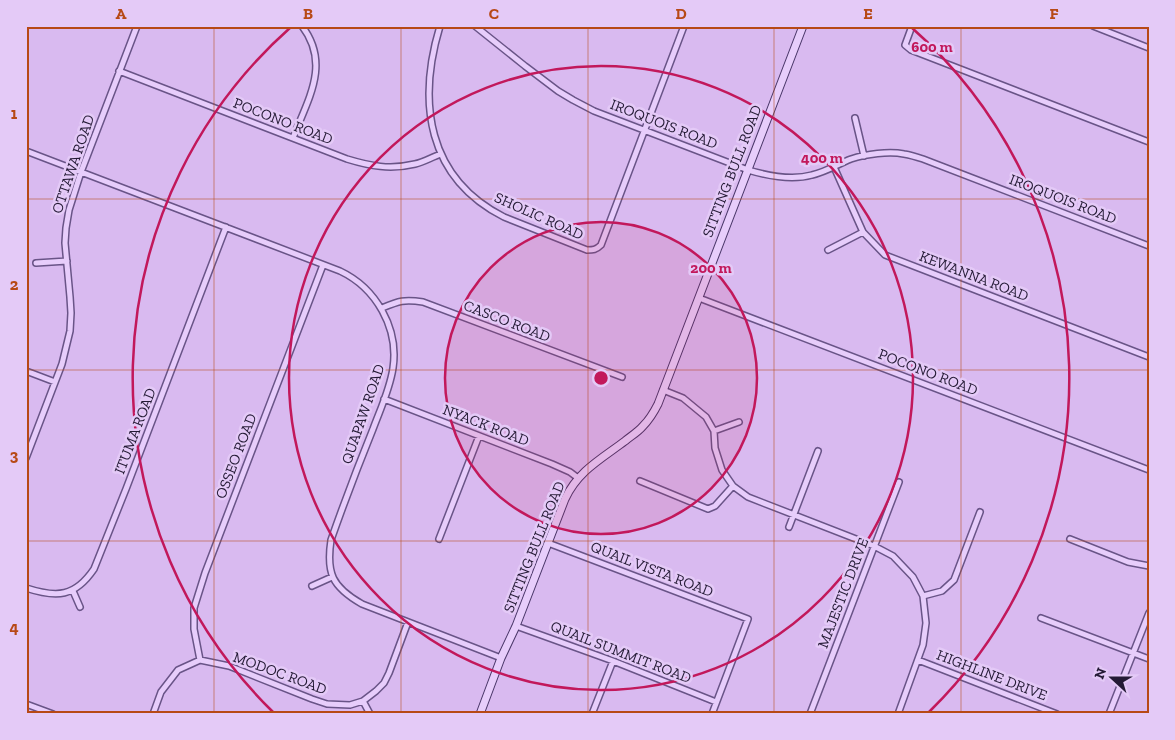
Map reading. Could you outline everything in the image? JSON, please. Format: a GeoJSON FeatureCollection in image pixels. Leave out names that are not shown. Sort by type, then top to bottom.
{"type":"FeatureCollection","features":[{"type":"Feature","properties":{"kind":"street","name":"OTTAWA ROAD"},"geometry":{"type":"LineString","coordinates":[[26,458],[55,382],[66,350],[70,331],[71,313],[66,228],[69,210],[81,172],[137,26]]}},
{"type":"Feature","properties":{"kind":"street"},"geometry":{"type":"LineString","coordinates":[[292,138],[316,74],[316,54],[313,43],[302,26]]}},
{"type":"Feature","properties":{"kind":"street","name":"SHOLIC ROAD"},"geometry":{"type":"LineString","coordinates":[[440,26],[434,45],[428,87],[430,120],[434,137],[441,154],[467,192],[479,202],[504,217],[587,250],[593,250],[601,245],[645,130]]}},
{"type":"Feature","properties":{"kind":"street","name":"IROQUOIS ROAD"},"geometry":{"type":"LineString","coordinates":[[475,26],[558,91],[573,100],[748,170],[770,176],[795,178],[811,176],[851,159],[864,156],[903,154],[923,159],[1149,246]]}},
{"type":"Feature","properties":{"kind":"street"},"geometry":{"type":"LineString","coordinates":[[645,130],[684,26]]}},
{"type":"Feature","properties":{"kind":"street","name":"SITTING BULL ROAD"},"geometry":{"type":"LineString","coordinates":[[480,714],[568,491],[590,466],[643,426],[653,413],[803,26]]}},
{"type":"Feature","properties":{"kind":"street"},"geometry":{"type":"LineString","coordinates":[[912,26],[905,45],[911,50],[1149,142]]}},
{"type":"Feature","properties":{"kind":"street"},"geometry":{"type":"LineString","coordinates":[[1093,26],[1149,48]]}},
{"type":"Feature","properties":{"kind":"street","name":"POCONO ROAD"},"geometry":{"type":"LineString","coordinates":[[119,71],[363,164],[383,168],[398,167],[416,164],[441,154]]}},
{"type":"Feature","properties":{"kind":"street"},"geometry":{"type":"LineString","coordinates":[[855,118],[864,156]]}},
{"type":"Feature","properties":{"kind":"street","name":"QUAPAW ROAD"},"geometry":{"type":"LineString","coordinates":[[26,151],[352,277],[363,286],[382,308],[388,322],[394,352],[393,368],[384,399],[331,540],[329,564],[332,577]]}},
{"type":"Feature","properties":{"kind":"street","name":"KEWANNA ROAD"},"geometry":{"type":"LineString","coordinates":[[834,167],[864,232],[885,255],[1149,357]]}},
{"type":"Feature","properties":{"kind":"street","name":"ITUMA ROAD"},"geometry":{"type":"LineString","coordinates":[[73,591],[88,579],[104,547],[226,227]]}},
{"type":"Feature","properties":{"kind":"street"},"geometry":{"type":"LineString","coordinates":[[828,250],[864,232]]}},
{"type":"Feature","properties":{"kind":"street"},"geometry":{"type":"LineString","coordinates":[[36,263],[67,261]]}},
{"type":"Feature","properties":{"kind":"street","name":"OSSEO ROAD"},"geometry":{"type":"LineString","coordinates":[[200,660],[194,629],[194,608],[205,573],[323,265]]}},
{"type":"Feature","properties":{"kind":"street","name":"POCONO ROAD"},"geometry":{"type":"LineString","coordinates":[[698,298],[1149,470]]}},
{"type":"Feature","properties":{"kind":"street","name":"CASCO ROAD"},"geometry":{"type":"LineString","coordinates":[[382,308],[397,302],[410,300],[422,302],[622,377]]}},
{"type":"Feature","properties":{"kind":"street"},"geometry":{"type":"LineString","coordinates":[[26,371],[55,382]]}},
{"type":"Feature","properties":{"kind":"street"},"geometry":{"type":"LineString","coordinates":[[663,390],[683,398],[706,416],[714,431],[715,448],[722,470],[732,486],[748,497],[874,546],[893,556],[913,577],[923,596],[926,623],[923,645],[898,714]]}},
{"type":"Feature","properties":{"kind":"street","name":"NYACK ROAD"},"geometry":{"type":"LineString","coordinates":[[384,399],[552,464],[578,478]]}},
{"type":"Feature","properties":{"kind":"street"},"geometry":{"type":"LineString","coordinates":[[714,431],[739,422]]}},
{"type":"Feature","properties":{"kind":"street"},"geometry":{"type":"LineString","coordinates":[[439,539],[479,436]]}},
{"type":"Feature","properties":{"kind":"street"},"geometry":{"type":"LineString","coordinates":[[788,527],[818,451]]}},
{"type":"Feature","properties":{"kind":"street"},"geometry":{"type":"LineString","coordinates":[[640,481],[708,509],[715,506],[732,486]]}},
{"type":"Feature","properties":{"kind":"street","name":"MAJESTIC DRIVE"},"geometry":{"type":"LineString","coordinates":[[810,714],[899,482]]}},
{"type":"Feature","properties":{"kind":"street"},"geometry":{"type":"LineString","coordinates":[[923,596],[942,591],[954,580],[980,512]]}},
{"type":"Feature","properties":{"kind":"street"},"geometry":{"type":"LineString","coordinates":[[1070,539],[1128,562],[1149,566]]}},
{"type":"Feature","properties":{"kind":"street","name":"QUAIL VISTA ROAD"},"geometry":{"type":"LineString","coordinates":[[548,543],[748,619],[716,702]]}},
{"type":"Feature","properties":{"kind":"street"},"geometry":{"type":"LineString","coordinates":[[312,586],[332,577],[339,588],[362,604],[501,658]]}},
{"type":"Feature","properties":{"kind":"street"},"geometry":{"type":"LineString","coordinates":[[26,588],[54,594],[73,591],[80,607]]}},
{"type":"Feature","properties":{"kind":"street"},"geometry":{"type":"LineString","coordinates":[[1109,714],[1149,612]]}},
{"type":"Feature","properties":{"kind":"street"},"geometry":{"type":"LineString","coordinates":[[1041,618],[1149,659]]}},
{"type":"Feature","properties":{"kind":"street"},"geometry":{"type":"LineString","coordinates":[[370,714],[363,701],[384,683],[408,622]]}},
{"type":"Feature","properties":{"kind":"street","name":"QUAIL SUMMIT ROAD"},"geometry":{"type":"LineString","coordinates":[[516,626],[716,702]]}},
{"type":"Feature","properties":{"kind":"street"},"geometry":{"type":"LineString","coordinates":[[153,714],[161,692],[178,670],[200,660]]}},
{"type":"Feature","properties":{"kind":"street","name":"MODOC ROAD"},"geometry":{"type":"LineString","coordinates":[[200,660],[229,666],[327,704],[350,705],[363,701]]}},
{"type":"Feature","properties":{"kind":"street","name":"HIGHLINE DRIVE"},"geometry":{"type":"LineString","coordinates":[[918,660],[1057,714]]}},
{"type":"Feature","properties":{"kind":"street"},"geometry":{"type":"LineString","coordinates":[[592,714],[612,661]]}},
{"type":"Feature","properties":{"kind":"street"},"geometry":{"type":"LineString","coordinates":[[712,714],[716,702]]}},
{"type":"Feature","properties":{"kind":"street"},"geometry":{"type":"LineString","coordinates":[[26,704],[53,714]]}}]}
